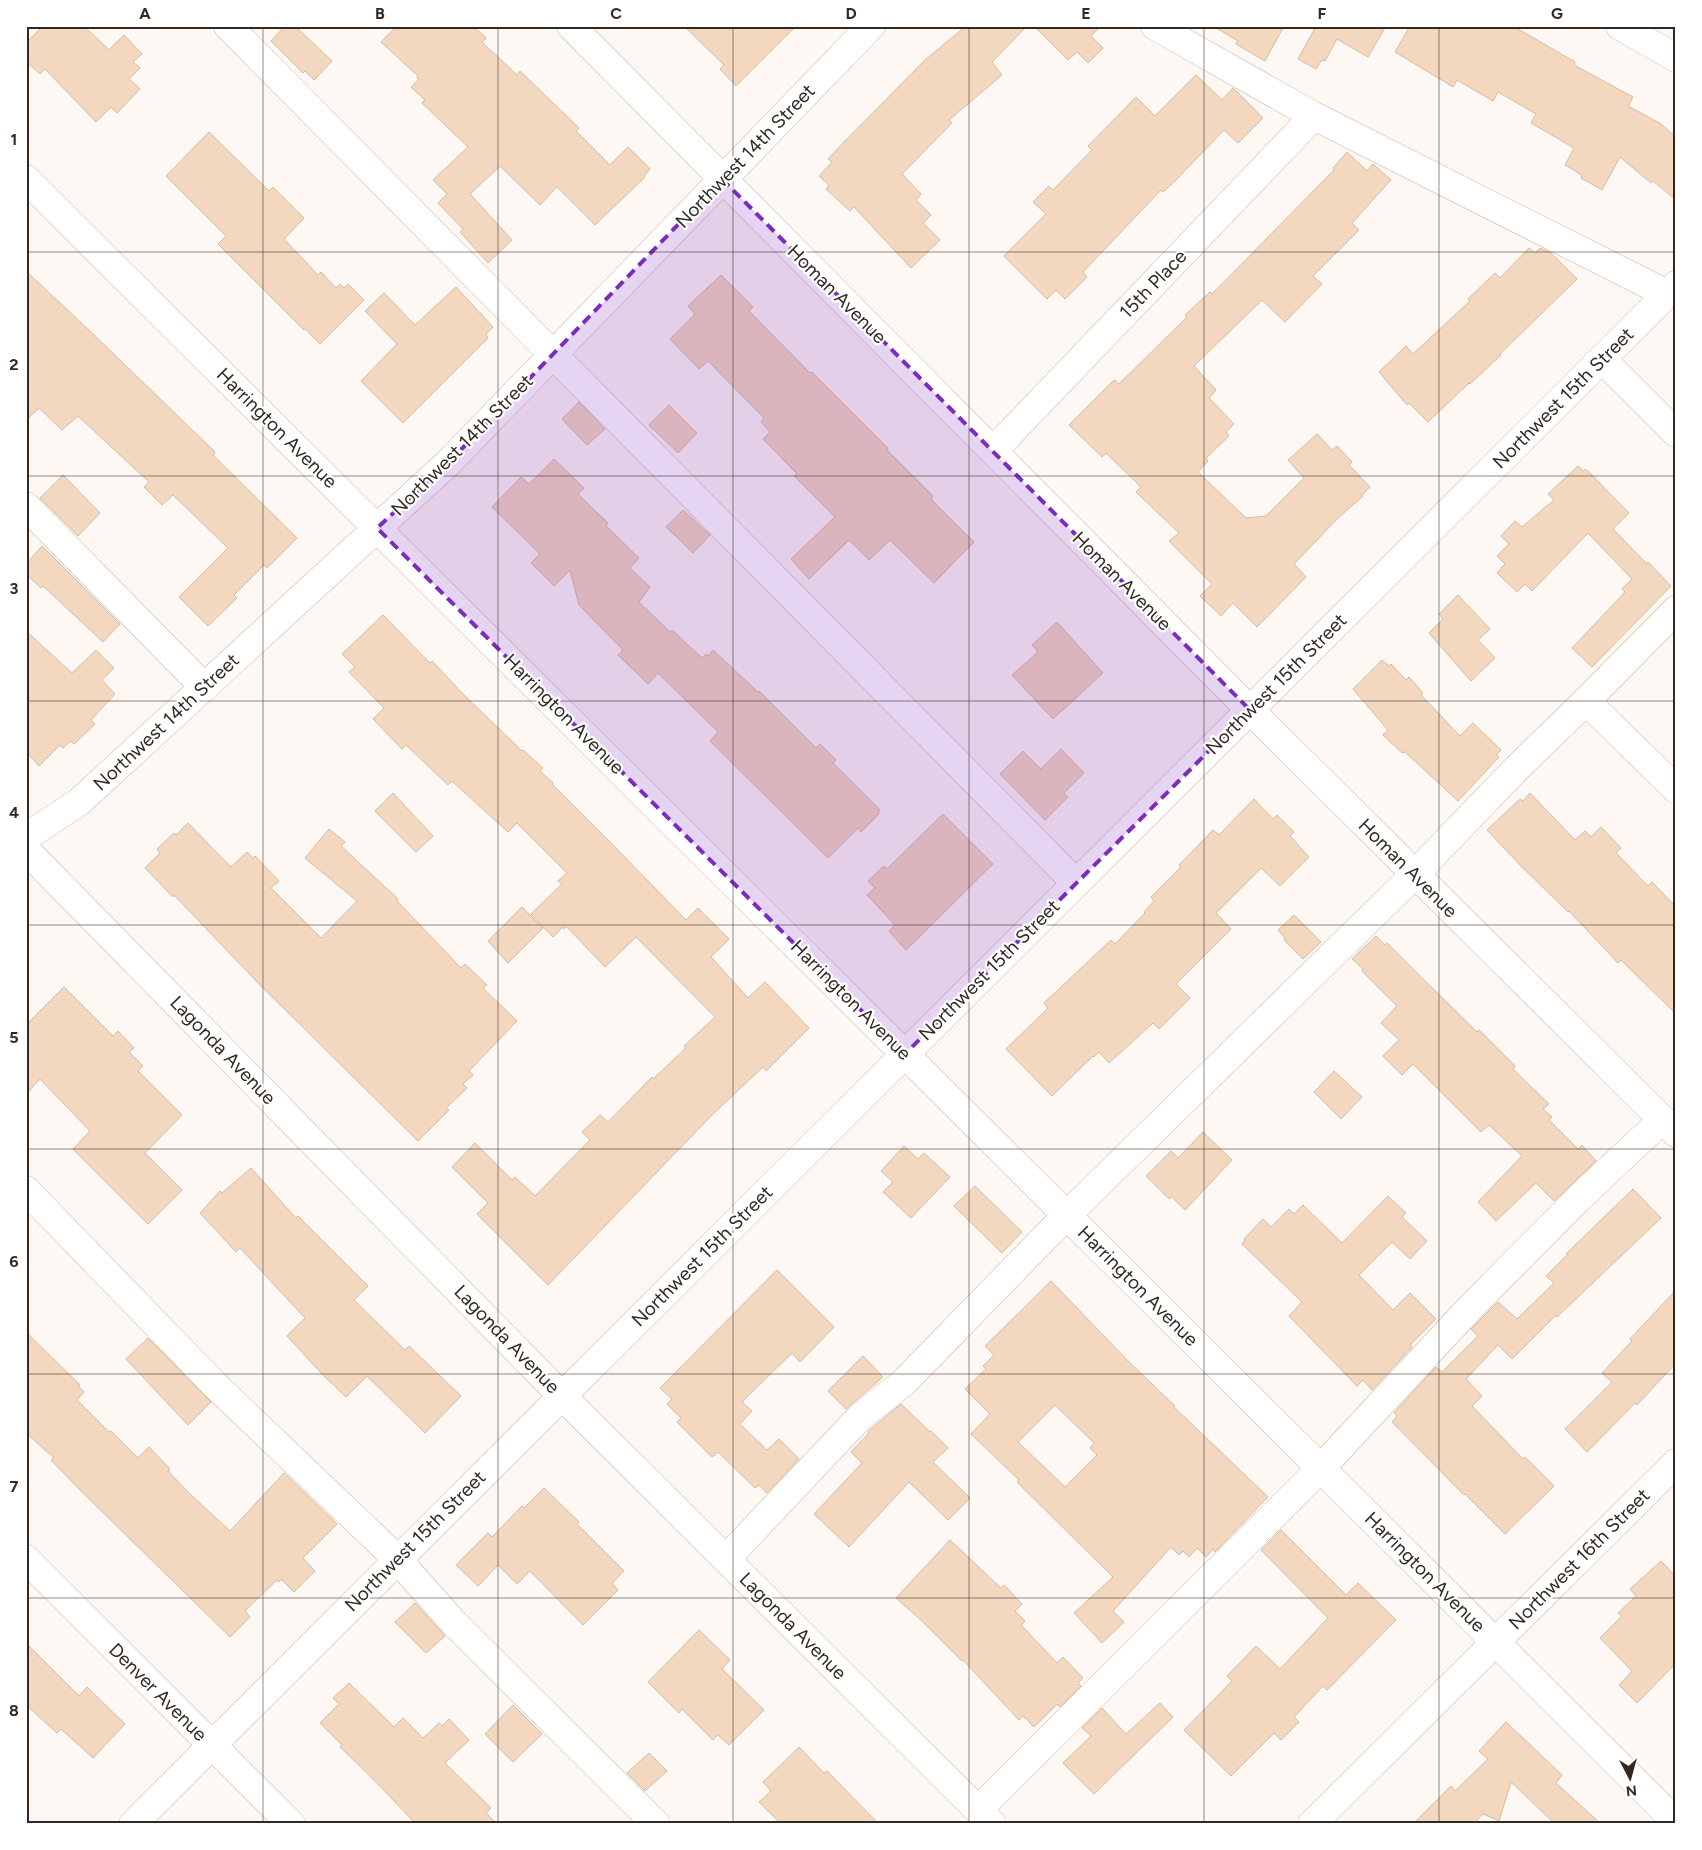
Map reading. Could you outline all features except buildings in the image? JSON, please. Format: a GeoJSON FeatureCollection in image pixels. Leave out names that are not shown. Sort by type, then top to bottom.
{"type":"FeatureCollection","features":[{"type":"Feature","properties":{"kind":"street"},"geometry":{"type":"LineString","coordinates":[[228,26],[1076,883]]}},
{"type":"Feature","properties":{"kind":"street","name":"Homan Avenue"},"geometry":{"type":"LineString","coordinates":[[571,26],[1250,710],[1669,1126]]}},
{"type":"Feature","properties":{"kind":"street","name":"Northwest 14th Street"},"geometry":{"type":"LineString","coordinates":[[26,837],[79,802],[448,463],[871,26]]}},
{"type":"Feature","properties":{"kind":"street"},"geometry":{"type":"LineString","coordinates":[[1155,26],[1314,116],[1672,290]]}},
{"type":"Feature","properties":{"kind":"street"},"geometry":{"type":"LineString","coordinates":[[1620,26],[1676,58]]}},
{"type":"Feature","properties":{"kind":"street","name":"15th Place"},"geometry":{"type":"LineString","coordinates":[[993,451],[1314,116]]}},
{"type":"Feature","properties":{"kind":"street","name":"Harrington Avenue"},"geometry":{"type":"LineString","coordinates":[[26,179],[1495,1642],[1671,1808]]}},
{"type":"Feature","properties":{"kind":"street","name":"Northwest 15th Street"},"geometry":{"type":"LineString","coordinates":[[133,1824],[1672,290]]}},
{"type":"Feature","properties":{"kind":"street"},"geometry":{"type":"LineString","coordinates":[[1602,359],[1676,433]]}},
{"type":"Feature","properties":{"kind":"street"},"geometry":{"type":"LineString","coordinates":[[26,506],[204,687]]}},
{"type":"Feature","properties":{"kind":"street"},"geometry":{"type":"LineString","coordinates":[[726,1559],[860,1417],[903,1383],[1067,1215],[1415,874],[1516,769],[1676,610]]}},
{"type":"Feature","properties":{"kind":"street"},"geometry":{"type":"LineString","coordinates":[[1586,701],[1676,789]]}},
{"type":"Feature","properties":{"kind":"street","name":"Lagonda Avenue"},"geometry":{"type":"LineString","coordinates":[[26,850],[562,1396],[985,1817]]}},
{"type":"Feature","properties":{"kind":"street"},"geometry":{"type":"LineString","coordinates":[[985,1817],[1321,1468],[1469,1309],[1578,1199],[1669,1126]]}},
{"type":"Feature","properties":{"kind":"street"},"geometry":{"type":"LineString","coordinates":[[26,1190],[216,1386],[397,1559],[455,1624],[656,1824]]}},
{"type":"Feature","properties":{"kind":"street","name":"Northwest 16th Street"},"geometry":{"type":"LineString","coordinates":[[1312,1824],[1676,1463]]}},
{"type":"Feature","properties":{"kind":"street","name":"Denver Avenue"},"geometry":{"type":"LineString","coordinates":[[26,1559],[291,1824]]}},
{"type":"Feature","properties":{"kind":"highlighted area"},"geometry":{"type":"Polygon","coordinates":[[[722,179],[1250,710],[905,1054],[377,528],[448,463],[722,179]]]}}]}
